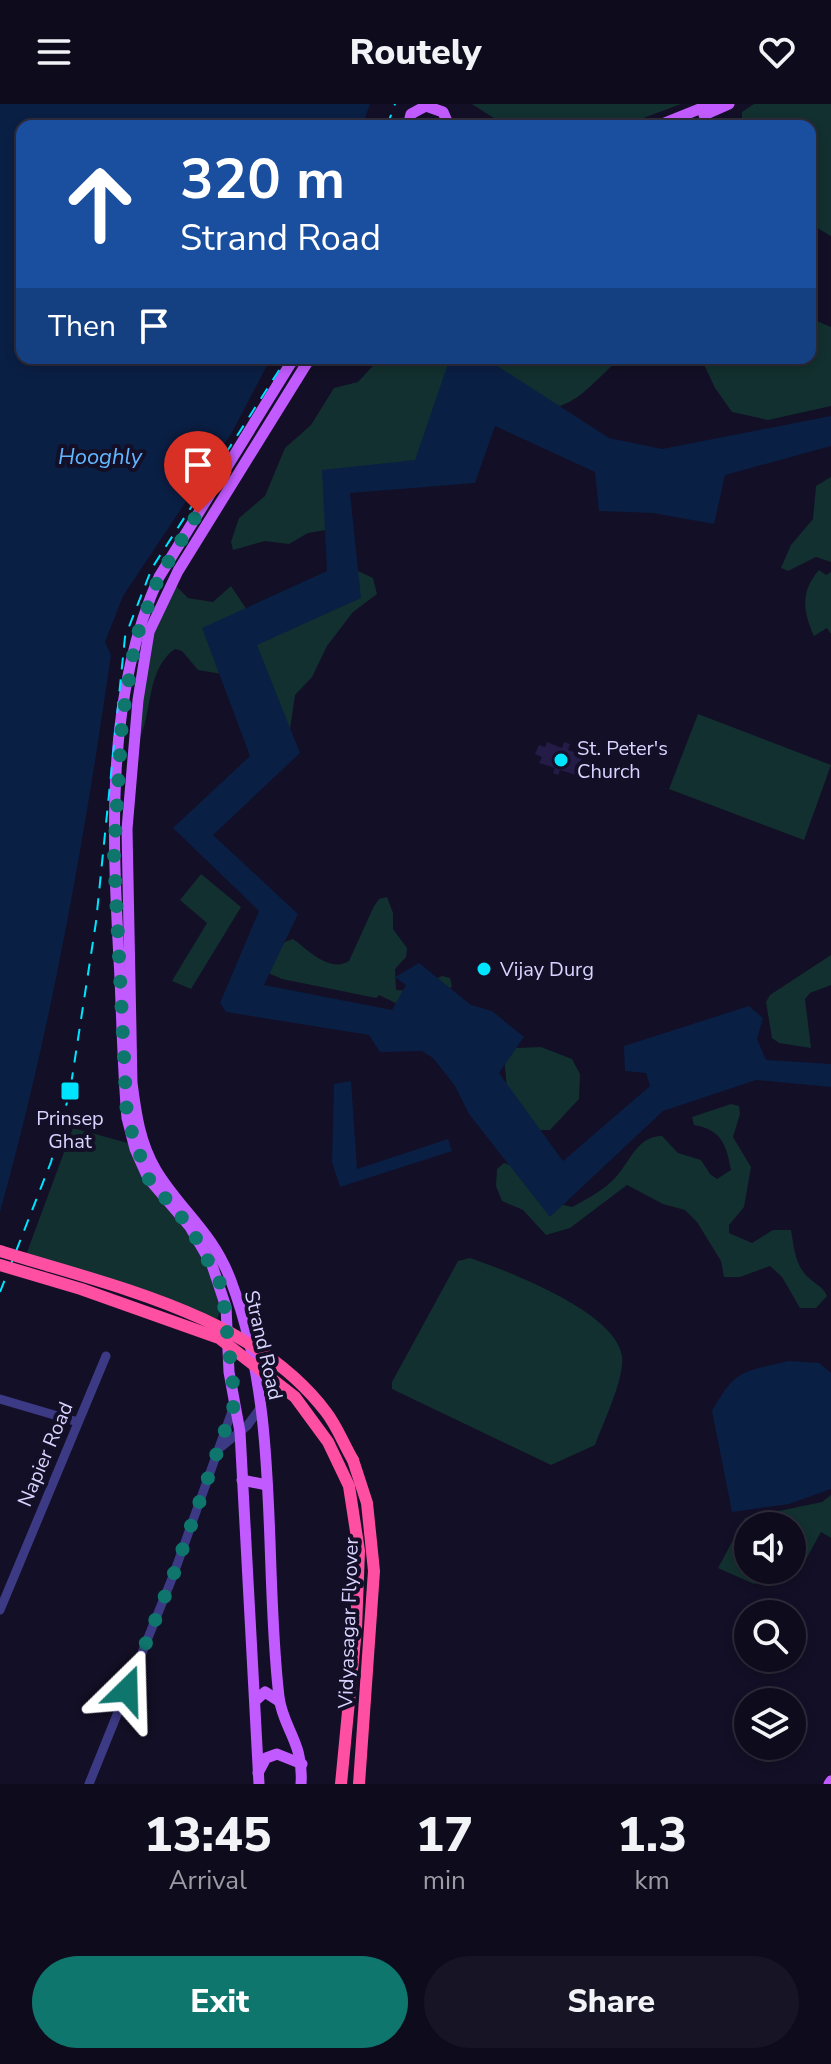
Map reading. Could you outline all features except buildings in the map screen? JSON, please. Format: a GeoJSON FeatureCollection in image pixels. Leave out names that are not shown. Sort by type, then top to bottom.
{"type":"FeatureCollection","features":[{"type":"Feature","properties":{"kind":"highway","name":"Vidyasagar Flyover"},"geometry":{"type":"LineString","coordinates":[[0,1251],[220,1325],[300,1383],[327,1414],[361,1482],[373,1536],[374,1571],[359,1784]]}},
{"type":"Feature","properties":{"kind":"highway","name":"Vidyasagar Flyover"},"geometry":{"type":"LineString","coordinates":[[0,1265],[81,1289],[219,1338],[295,1397],[314,1419],[349,1486],[359,1551],[355,1644],[341,1784]]}},
{"type":"Feature","properties":{"kind":"main road"},"geometry":{"type":"LineString","coordinates":[[672,120],[712,104]]}},
{"type":"Feature","properties":{"kind":"main road"},"geometry":{"type":"LineString","coordinates":[[693,120],[729,104]]}},
{"type":"Feature","properties":{"kind":"main road"},"geometry":{"type":"LineString","coordinates":[[420,106],[438,108],[446,120]]}},
{"type":"Feature","properties":{"kind":"main road","name":"Strand Road"},"geometry":{"type":"LineString","coordinates":[[258,1779],[240,1432],[222,1287],[190,1227],[148,1178],[127,1118],[114,855],[124,701],[140,622],[159,577],[290,364]]}},
{"type":"Feature","properties":{"kind":"main road","name":"Strand Road"},"geometry":{"type":"LineString","coordinates":[[301,1784],[302,1764],[279,1701],[261,1407],[245,1328],[230,1278],[199,1224],[157,1172],[137,1123],[132,1083],[127,829],[138,700],[149,632],[159,605],[306,364]]}},
{"type":"Feature","properties":{"kind":"main road"},"geometry":{"type":"LineString","coordinates":[[124,701],[138,700]]}},
{"type":"Feature","properties":{"kind":"main road"},"geometry":{"type":"LineString","coordinates":[[242,1480],[267,1485]]}},
{"type":"Feature","properties":{"kind":"main road"},"geometry":{"type":"LineString","coordinates":[[252,1647],[257,1652],[275,1649]]}},
{"type":"Feature","properties":{"kind":"main road"},"geometry":{"type":"LineString","coordinates":[[255,1701],[265,1692],[279,1701]]}},
{"type":"Feature","properties":{"kind":"main road"},"geometry":{"type":"LineString","coordinates":[[258,1779],[266,1758],[277,1754],[302,1764]]}},
{"type":"Feature","properties":{"kind":"street","name":"Napier Road"},"geometry":{"type":"LineString","coordinates":[[0,1610],[106,1356]]}},
{"type":"Feature","properties":{"kind":"street"},"geometry":{"type":"LineString","coordinates":[[0,1399],[78,1422]]}},
{"type":"Feature","properties":{"kind":"street"},"geometry":{"type":"LineString","coordinates":[[89,1784],[221,1447],[235,1402]]}},
{"type":"Feature","properties":{"kind":"street"},"geometry":{"type":"LineString","coordinates":[[221,1447],[240,1432],[261,1407]]}},
{"type":"Feature","properties":{"kind":"green space"},"geometry":{"type":"Polygon","coordinates":[[[472,104],[681,104],[638,120],[497,120],[472,104]]]}},
{"type":"Feature","properties":{"kind":"green space"},"geometry":{"type":"Polygon","coordinates":[[[754,104],[831,104],[831,236],[816,227],[816,120],[742,120],[742,112],[754,104]]]}},
{"type":"Feature","properties":{"kind":"green space"},"geometry":{"type":"Polygon","coordinates":[[[816,321],[831,327],[831,406],[768,420],[732,412],[715,388],[704,364],[816,364],[816,321]]]}},
{"type":"Feature","properties":{"kind":"green space"},"geometry":{"type":"Polygon","coordinates":[[[374,364],[614,364],[571,401],[545,409],[505,410],[477,443],[348,484],[332,529],[308,533],[289,544],[265,541],[233,550],[231,542],[239,518],[265,496],[285,448],[311,425],[334,388],[358,382],[374,364]]]}},
{"type":"Feature","properties":{"kind":"green space"},"geometry":{"type":"Polygon","coordinates":[[[831,477],[831,562],[816,557],[788,571],[781,568],[791,545],[813,519],[816,486],[831,477]]]}},
{"type":"Feature","properties":{"kind":"green space"},"geometry":{"type":"Polygon","coordinates":[[[819,570],[826,575],[831,572],[831,634],[827,628],[814,636],[805,602],[809,586],[819,570]]]}},
{"type":"Feature","properties":{"kind":"green space"},"geometry":{"type":"Polygon","coordinates":[[[358,571],[373,578],[377,594],[353,612],[327,646],[312,677],[295,695],[288,743],[222,674],[198,670],[182,651],[175,649],[159,667],[140,738],[132,739],[143,654],[176,586],[188,598],[213,602],[231,586],[249,613],[341,573],[358,571]]]}},
{"type":"Feature","properties":{"kind":"green space"},"geometry":{"type":"Polygon","coordinates":[[[698,714],[831,765],[804,840],[669,789],[698,714]]]}},
{"type":"Feature","properties":{"kind":"green space"},"geometry":{"type":"Polygon","coordinates":[[[201,874],[241,907],[191,989],[172,981],[207,923],[180,900],[201,874]]]}},
{"type":"Feature","properties":{"kind":"green space"},"geometry":{"type":"Polygon","coordinates":[[[387,897],[393,913],[393,929],[407,948],[406,957],[395,969],[396,990],[412,991],[442,976],[450,978],[452,986],[428,1019],[379,995],[376,998],[282,979],[268,973],[267,964],[285,942],[293,939],[327,962],[342,964],[349,961],[374,906],[379,899],[387,897]]]}},
{"type":"Feature","properties":{"kind":"green space"},"geometry":{"type":"Polygon","coordinates":[[[831,955],[831,985],[810,993],[805,999],[811,1048],[779,1043],[772,1038],[766,1002],[770,995],[831,955]]]}},
{"type":"Feature","properties":{"kind":"green space"},"geometry":{"type":"Polygon","coordinates":[[[541,1047],[572,1059],[580,1074],[579,1099],[550,1130],[534,1130],[507,1090],[504,1056],[516,1048],[541,1047]]]}},
{"type":"Feature","properties":{"kind":"green space"},"geometry":{"type":"Polygon","coordinates":[[[731,1104],[739,1106],[740,1114],[733,1137],[751,1167],[744,1207],[729,1225],[729,1233],[752,1243],[773,1230],[791,1230],[801,1268],[827,1296],[816,1308],[800,1308],[782,1277],[770,1266],[740,1277],[724,1277],[721,1261],[697,1222],[685,1210],[663,1204],[627,1185],[570,1228],[546,1235],[523,1210],[502,1201],[496,1186],[497,1169],[504,1163],[512,1166],[556,1203],[572,1207],[611,1182],[646,1140],[662,1136],[678,1153],[701,1160],[717,1179],[731,1170],[727,1153],[717,1135],[694,1125],[692,1117],[731,1104]]]}},
{"type":"Feature","properties":{"kind":"green space"},"geometry":{"type":"Polygon","coordinates":[[[73,1128],[128,1143],[208,1261],[221,1310],[217,1319],[26,1255],[73,1128]]]}},
{"type":"Feature","properties":{"kind":"green space"},"geometry":{"type":"Polygon","coordinates":[[[470,1258],[558,1295],[601,1324],[615,1340],[622,1356],[620,1376],[595,1445],[551,1465],[392,1389],[392,1382],[458,1261],[470,1258]]]}},
{"type":"Feature","properties":{"kind":"green space"},"geometry":{"type":"Polygon","coordinates":[[[831,1495],[831,1538],[821,1532],[806,1559],[806,1512],[774,1512],[822,1502],[831,1495]]]}},
{"type":"Feature","properties":{"kind":"green space"},"geometry":{"type":"Polygon","coordinates":[[[734,1538],[734,1575],[718,1568],[734,1538]]]}},
{"type":"Feature","properties":{"kind":"water","name":"Hooghly"},"geometry":{"type":"Polygon","coordinates":[[[0,104],[370,104],[364,120],[16,120],[16,364],[268,364],[231,434],[123,596],[105,642],[111,655],[77,865],[35,1074],[0,1212],[0,104]]]}},
{"type":"Feature","properties":{"kind":"water"},"geometry":{"type":"Polygon","coordinates":[[[448,364],[494,364],[609,438],[662,449],[831,416],[831,446],[725,475],[714,524],[653,513],[599,511],[595,472],[495,426],[475,483],[350,493],[361,598],[257,645],[300,753],[213,835],[298,914],[264,985],[392,1010],[406,985],[395,977],[419,963],[471,1005],[492,1011],[524,1037],[499,1073],[563,1161],[650,1086],[646,1073],[625,1071],[624,1046],[749,1006],[763,1018],[757,1039],[766,1060],[831,1064],[831,1087],[756,1080],[663,1111],[550,1217],[469,1114],[455,1086],[433,1058],[422,1051],[380,1052],[369,1035],[226,1012],[220,1003],[259,911],[173,828],[250,756],[202,628],[327,571],[322,470],[415,460],[448,364]]]}},
{"type":"Feature","properties":{"kind":"water"},"geometry":{"type":"Polygon","coordinates":[[[351,1081],[357,1169],[448,1139],[452,1151],[340,1187],[332,1162],[334,1084],[351,1081]]]}},
{"type":"Feature","properties":{"kind":"water"},"geometry":{"type":"Polygon","coordinates":[[[789,1361],[819,1363],[831,1373],[831,1489],[789,1504],[732,1512],[712,1411],[728,1387],[742,1374],[789,1361]]]}},
{"type":"Feature","properties":{"kind":"railway"},"geometry":{"type":"LineString","coordinates":[[389,120],[395,104]]}},
{"type":"Feature","properties":{"kind":"railway"},"geometry":{"type":"LineString","coordinates":[[0,1292],[51,1162],[70,1091],[96,922],[125,637],[152,568],[283,364]]}},
{"type":"Feature","properties":{"kind":"place","name":"St. Peter's Church"},"geometry":{"type":"Point","coordinates":[561,760]}},
{"type":"Feature","properties":{"kind":"place","name":"Vijay Durg"},"geometry":{"type":"Point","coordinates":[484,969]}},
{"type":"Feature","properties":{"kind":"place","name":"Prinsep Ghat"},"geometry":{"type":"Point","coordinates":[70,1091]}},
{"type":"Feature","properties":{"kind":"route"},"geometry":{"type":"LineString","coordinates":[[127,1690],[173,1576],[235,1402],[229,1372],[222,1287],[190,1227],[148,1178],[135,1149],[127,1118],[114,855],[124,701],[136,638],[159,577],[198,513]]}}]}
